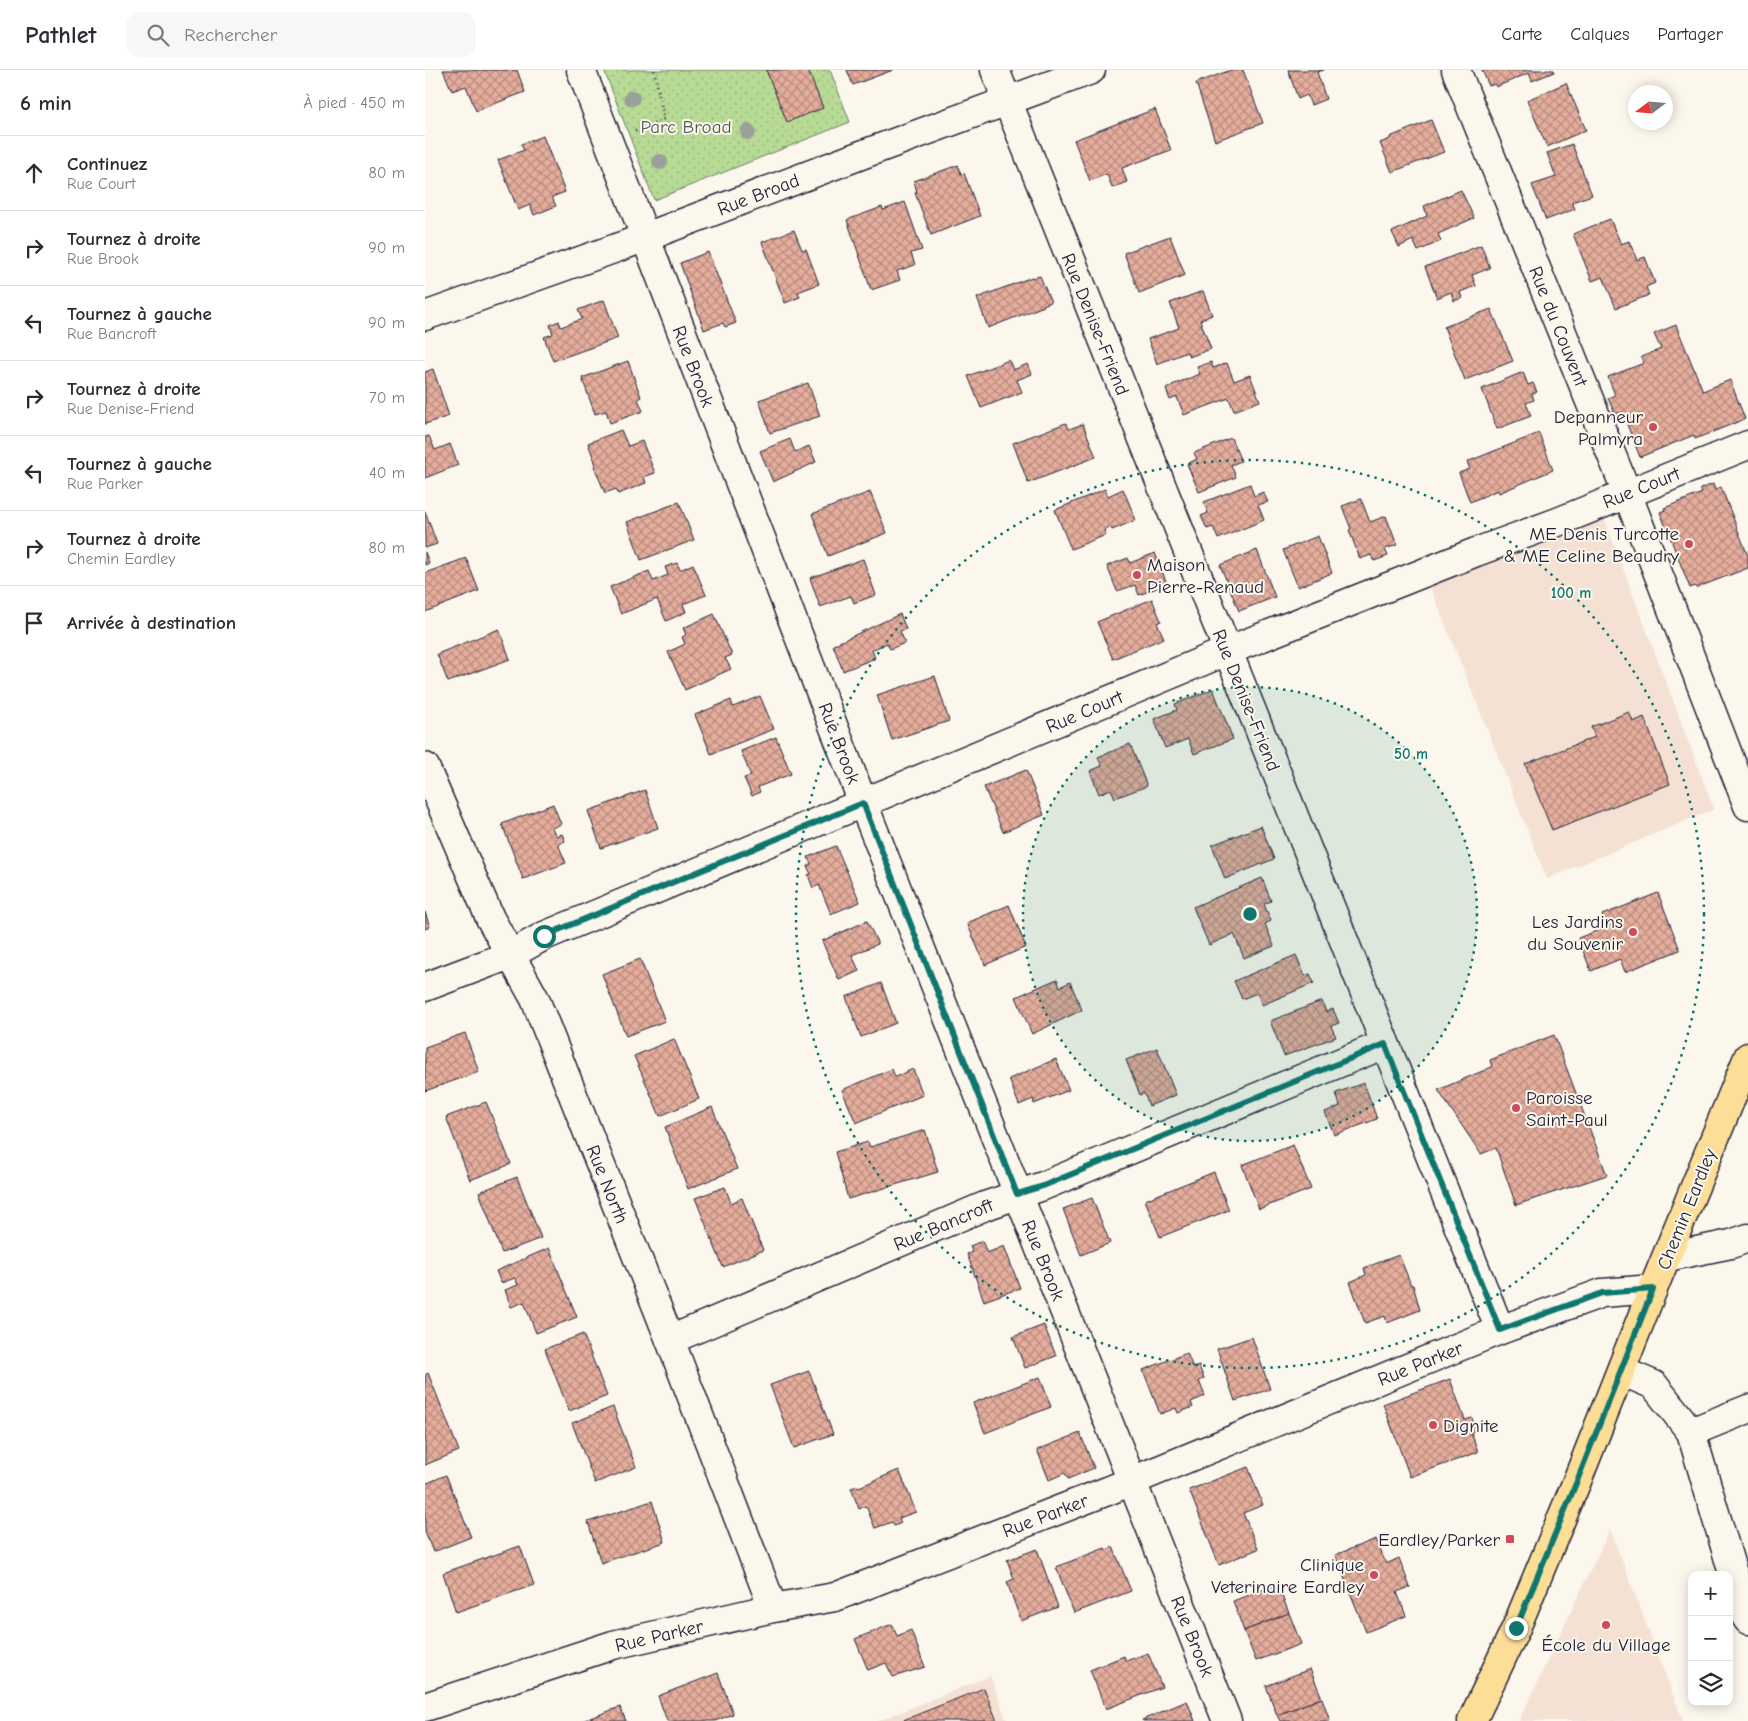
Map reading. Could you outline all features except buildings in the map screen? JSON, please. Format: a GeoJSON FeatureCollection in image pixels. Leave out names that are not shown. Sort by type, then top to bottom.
{"type":"FeatureCollection","features":[{"type":"Feature","properties":{"kind":"main road","name":"Chemin Eardley"},"geometry":{"type":"LineString","coordinates":[[1472,1721],[1516,1628],[1748,1057]]}},
{"type":"Feature","properties":{"kind":"street","name":"Rue Brook"},"geometry":{"type":"LineString","coordinates":[[581,70],[644,238],[863,803],[1227,1721]]}},
{"type":"Feature","properties":{"kind":"street","name":"Rue Denise-Friend"},"geometry":{"type":"LineString","coordinates":[[995,70],[1500,1330]]}},
{"type":"Feature","properties":{"kind":"street","name":"Rue Broad"},"geometry":{"type":"LineString","coordinates":[[425,316],[644,238],[1091,70]]}},
{"type":"Feature","properties":{"kind":"street","name":"Rue du Couvent"},"geometry":{"type":"LineString","coordinates":[[1456,70],[1627,493],[1748,806]]}},
{"type":"Feature","properties":{"kind":"street","name":"Rue Court"},"geometry":{"type":"LineString","coordinates":[[425,987],[510,954],[544,936],[1227,651],[1475,552],[1555,523],[1748,445]]}},
{"type":"Feature","properties":{"kind":"street","name":"Rue North"},"geometry":{"type":"LineString","coordinates":[[425,767],[490,918],[535,999],[670,1340],[773,1608]]}},
{"type":"Feature","properties":{"kind":"street","name":"Rue Bancroft"},"geometry":{"type":"LineString","coordinates":[[670,1340],[1017,1194],[1043,1186],[1385,1044]]}},
{"type":"Feature","properties":{"kind":"street"},"geometry":{"type":"LineString","coordinates":[[1667,1256],[1731,1244],[1748,1238]]}},
{"type":"Feature","properties":{"kind":"street","name":"Rue Parker"},"geometry":{"type":"LineString","coordinates":[[425,1707],[613,1645],[773,1608],[835,1597],[1132,1481],[1500,1330],[1602,1293],[1653,1289]]}},
{"type":"Feature","properties":{"kind":"street"},"geometry":{"type":"LineString","coordinates":[[1621,1371],[1654,1385],[1691,1432],[1748,1620]]}},
{"type":"Feature","properties":{"kind":"street"},"geometry":{"type":"LineString","coordinates":[[1691,1432],[1748,1409]]}},
{"type":"Feature","properties":{"kind":"path"},"geometry":{"type":"LineString","coordinates":[[609,141],[664,119],[653,70]]}},
{"type":"Feature","properties":{"kind":"shaded area"},"geometry":{"type":"Polygon","coordinates":[[[1603,515],[1714,809],[1547,879],[1429,584],[1603,515]]]}},
{"type":"Feature","properties":{"kind":"shaded area","name":"École du Village"},"geometry":{"type":"Polygon","coordinates":[[[1610,1529],[1683,1721],[1519,1721],[1610,1529]]]}},
{"type":"Feature","properties":{"kind":"shaded area"},"geometry":{"type":"Polygon","coordinates":[[[990,1676],[1007,1721],[878,1721],[990,1676]]]}},
{"type":"Feature","properties":{"kind":"green space","name":"Parc Broad"},"geometry":{"type":"Polygon","coordinates":[[[604,70],[830,70],[850,122],[654,200],[604,70]]]}},
{"type":"Feature","properties":{"kind":"place","name":"Depanneur Palmyra"},"geometry":{"type":"Point","coordinates":[1653,427]}},
{"type":"Feature","properties":{"kind":"place","name":"ME Denis Turcotte & ME Celine Beaudry"},"geometry":{"type":"Point","coordinates":[1689,544]}},
{"type":"Feature","properties":{"kind":"place","name":"Maison Pierre-Renaud"},"geometry":{"type":"Point","coordinates":[1137,575]}},
{"type":"Feature","properties":{"kind":"place","name":"Les Jardins du Souvenir"},"geometry":{"type":"Point","coordinates":[1633,932]}},
{"type":"Feature","properties":{"kind":"place","name":"Paroisse Saint-Paul"},"geometry":{"type":"Point","coordinates":[1516,1108]}},
{"type":"Feature","properties":{"kind":"place","name":"Dignite"},"geometry":{"type":"Point","coordinates":[1433,1425]}},
{"type":"Feature","properties":{"kind":"place","name":"Eardley/Parker"},"geometry":{"type":"Point","coordinates":[1510,1539]}},
{"type":"Feature","properties":{"kind":"place","name":"Clinique Veterinaire Eardley"},"geometry":{"type":"Point","coordinates":[1374,1575]}},
{"type":"Feature","properties":{"kind":"place","name":"École du Village"},"geometry":{"type":"Point","coordinates":[1606,1625]}},
{"type":"Feature","properties":{"kind":"route"},"geometry":{"type":"LineString","coordinates":[[544,936],[863,803],[1017,1194],[1043,1186],[1385,1044],[1500,1330],[1602,1293],[1653,1289],[1516,1628]]}}]}
